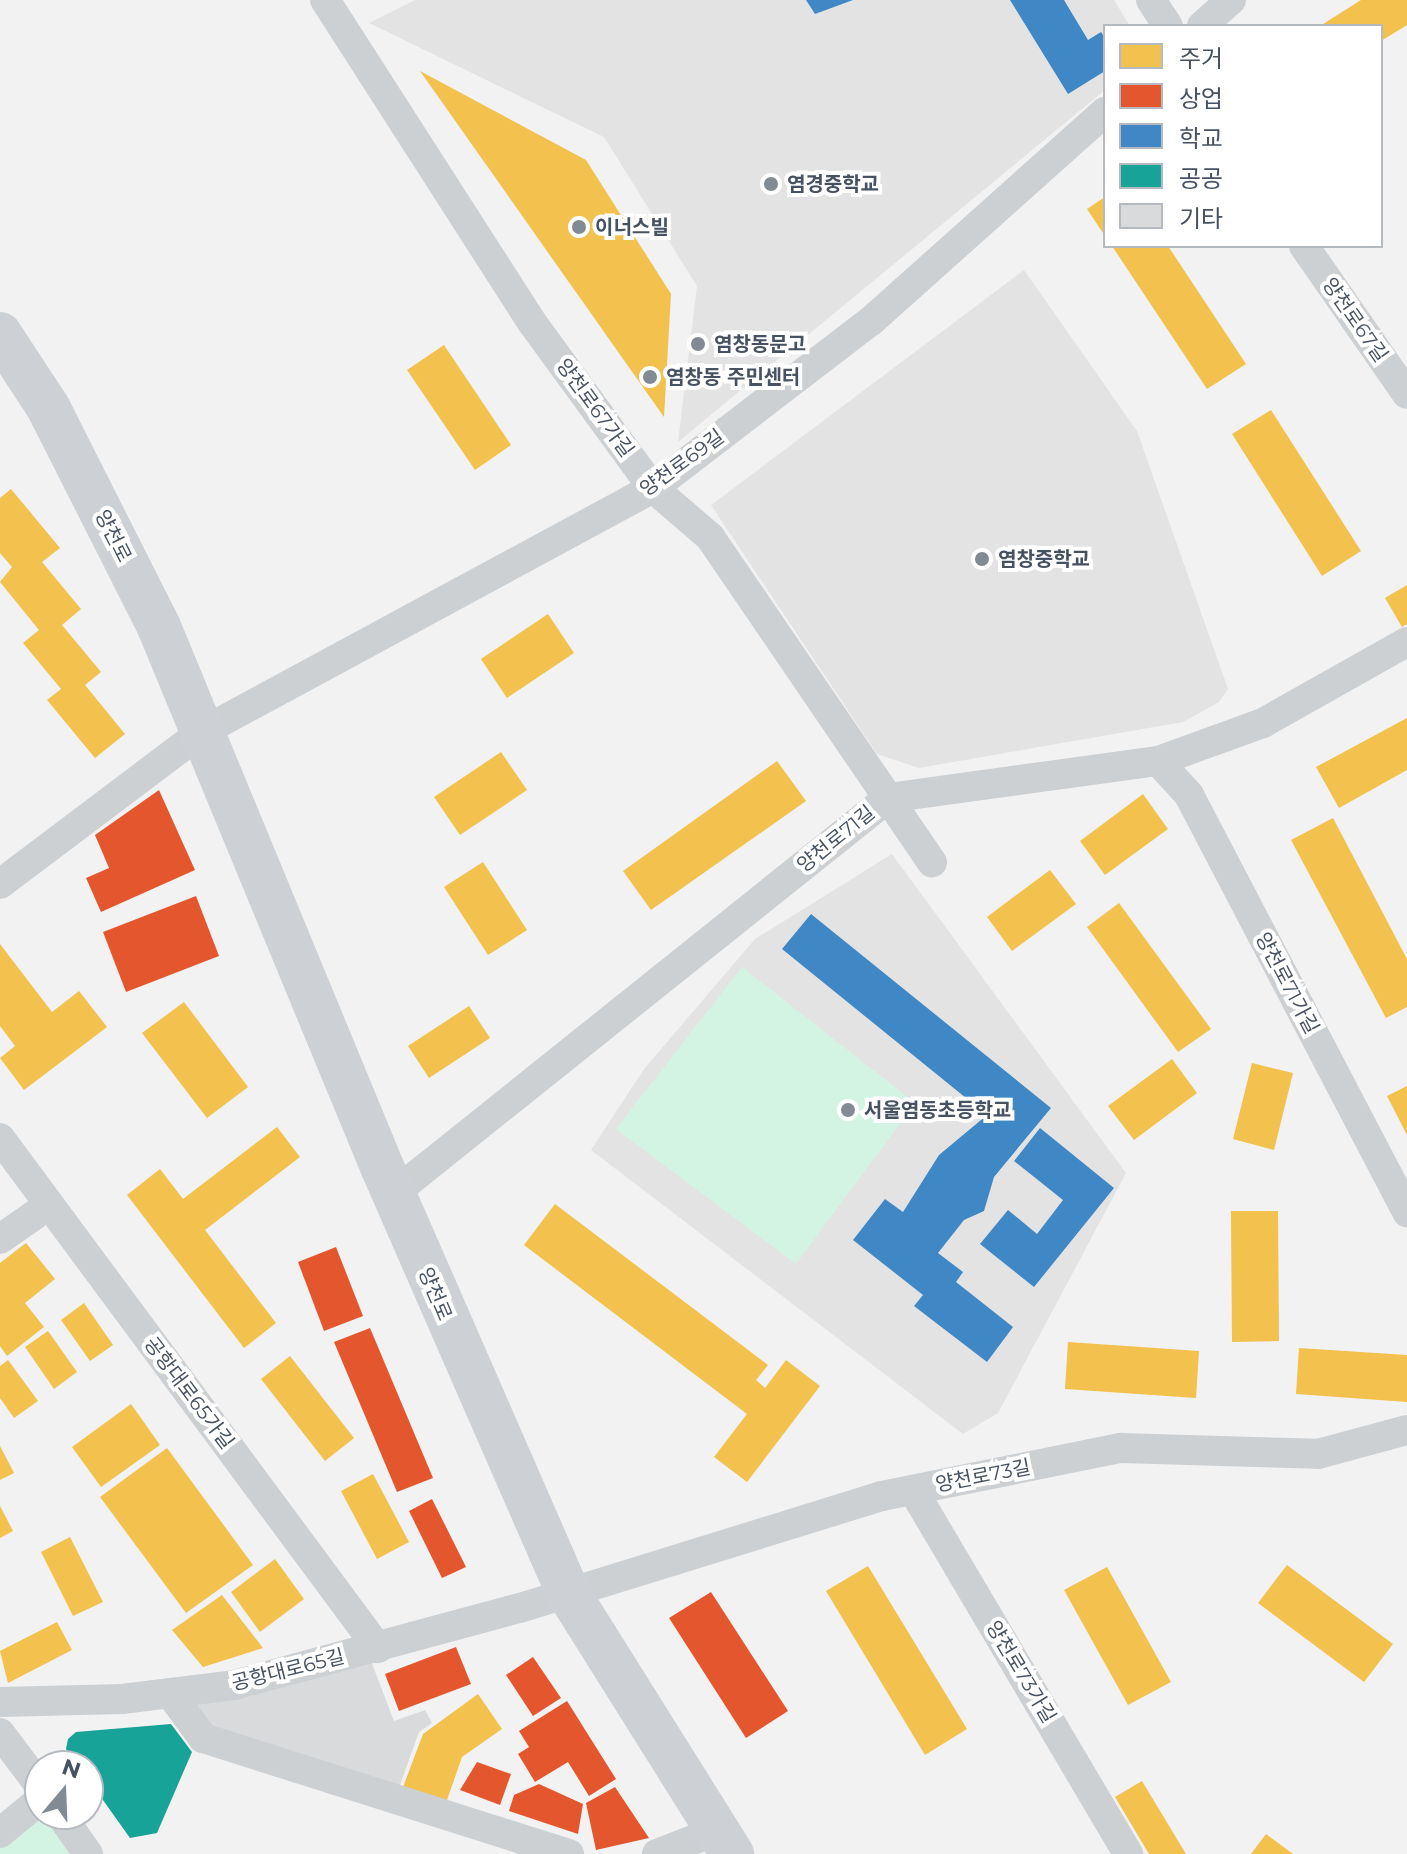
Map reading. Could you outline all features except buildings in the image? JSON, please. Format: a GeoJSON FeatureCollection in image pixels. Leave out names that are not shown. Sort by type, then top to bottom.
{"type":"FeatureCollection","features":[{"type":"Feature","properties":{"kind":"main road","name":"양천로"},"geometry":{"type":"LineString","coordinates":[[3,344],[48,407],[159,627],[393,1194],[569,1594],[724,1842]]}},
{"type":"Feature","properties":{"kind":"street"},"geometry":{"type":"LineString","coordinates":[[1151,0],[1167,24]]}},
{"type":"Feature","properties":{"kind":"street"},"geometry":{"type":"LineString","coordinates":[[1204,24],[1231,0]]}},
{"type":"Feature","properties":{"kind":"street","name":"양천로67가길"},"geometry":{"type":"LineString","coordinates":[[338,4],[531,321],[653,488],[710,537],[932,862]]}},
{"type":"Feature","properties":{"kind":"street","name":"양천로69길"},"geometry":{"type":"LineString","coordinates":[[202,732],[653,488],[871,321],[1103,114]]}},
{"type":"Feature","properties":{"kind":"street","name":"양천로67길"},"geometry":{"type":"LineString","coordinates":[[1305,248],[1407,394]]}},
{"type":"Feature","properties":{"kind":"street","name":"양천로71길"},"geometry":{"type":"LineString","coordinates":[[393,1194],[888,798],[1158,761],[1263,723],[1407,642]]}},
{"type":"Feature","properties":{"kind":"street"},"geometry":{"type":"LineString","coordinates":[[0,884],[202,732]]}},
{"type":"Feature","properties":{"kind":"street","name":"양천로71가길"},"geometry":{"type":"LineString","coordinates":[[1158,761],[1189,795],[1407,1212]]}},
{"type":"Feature","properties":{"kind":"street","name":"공항대로65가길"},"geometry":{"type":"LineString","coordinates":[[0,1138],[378,1648]]}},
{"type":"Feature","properties":{"kind":"street"},"geometry":{"type":"LineString","coordinates":[[0,1239],[49,1205]]}},
{"type":"Feature","properties":{"kind":"street","name":"양천로73길"},"geometry":{"type":"LineString","coordinates":[[569,1594],[913,1490],[1121,1448],[1318,1454],[1407,1430]]}},
{"type":"Feature","properties":{"kind":"street","name":"양천로73가길"},"geometry":{"type":"LineString","coordinates":[[913,1490],[1128,1854]]}},
{"type":"Feature","properties":{"kind":"street","name":"공항대로65길"},"geometry":{"type":"LineString","coordinates":[[0,1702],[170,1693],[378,1648],[569,1594]]}},
{"type":"Feature","properties":{"kind":"street"},"geometry":{"type":"LineString","coordinates":[[170,1693],[203,1738],[569,1854]]}},
{"type":"Feature","properties":{"kind":"street"},"geometry":{"type":"LineString","coordinates":[[0,1733],[24,1765]]}},
{"type":"Feature","properties":{"kind":"street"},"geometry":{"type":"LineString","coordinates":[[0,1833],[24,1813]]}},
{"type":"Feature","properties":{"kind":"street"},"geometry":{"type":"LineString","coordinates":[[71,1830],[88,1854]]}},
{"type":"Feature","properties":{"kind":"street","name":"양천로"},"geometry":{"type":"LineString","coordinates":[[657,1854],[724,1842]]}},
{"type":"Feature","properties":{"kind":"shaded area","name":"염경중학교"},"geometry":{"type":"Polygon","coordinates":[[[415,0],[1114,0],[1129,24],[1103,24],[1103,92],[678,442],[697,286],[604,137],[369,23],[415,0]]]}},
{"type":"Feature","properties":{"kind":"shaded area"},"geometry":{"type":"Polygon","coordinates":[[[1024,270],[1137,431],[1228,689],[1219,702],[1183,722],[919,768],[877,754],[711,505],[1024,270]]]}},
{"type":"Feature","properties":{"kind":"shaded area","name":"서울염동초등학교"},"geometry":{"type":"Polygon","coordinates":[[[892,854],[1126,1173],[998,1413],[963,1434],[591,1150],[644,1069],[755,939],[892,854]]]}},
{"type":"Feature","properties":{"kind":"green space"},"geometry":{"type":"Polygon","coordinates":[[[742,967],[915,1103],[796,1264],[616,1129],[742,967]]]}},
{"type":"Feature","properties":{"kind":"green space"},"geometry":{"type":"Polygon","coordinates":[[[24,1828],[54,1830],[74,1854],[0,1854],[0,1848],[24,1828]]]}},
{"type":"Feature","properties":{"kind":"place","name":"염경중학교"},"geometry":{"type":"Point","coordinates":[771,184]}},
{"type":"Feature","properties":{"kind":"place","name":"이너스빌"},"geometry":{"type":"Point","coordinates":[579,227]}},
{"type":"Feature","properties":{"kind":"place","name":"염창동문고"},"geometry":{"type":"Point","coordinates":[698,344]}},
{"type":"Feature","properties":{"kind":"place","name":"염창동 주민센터"},"geometry":{"type":"Point","coordinates":[650,377]}},
{"type":"Feature","properties":{"kind":"place","name":"염창중학교"},"geometry":{"type":"Point","coordinates":[982,559]}},
{"type":"Feature","properties":{"kind":"place","name":"서울염동초등학교"},"geometry":{"type":"Point","coordinates":[848,1110]}}]}
